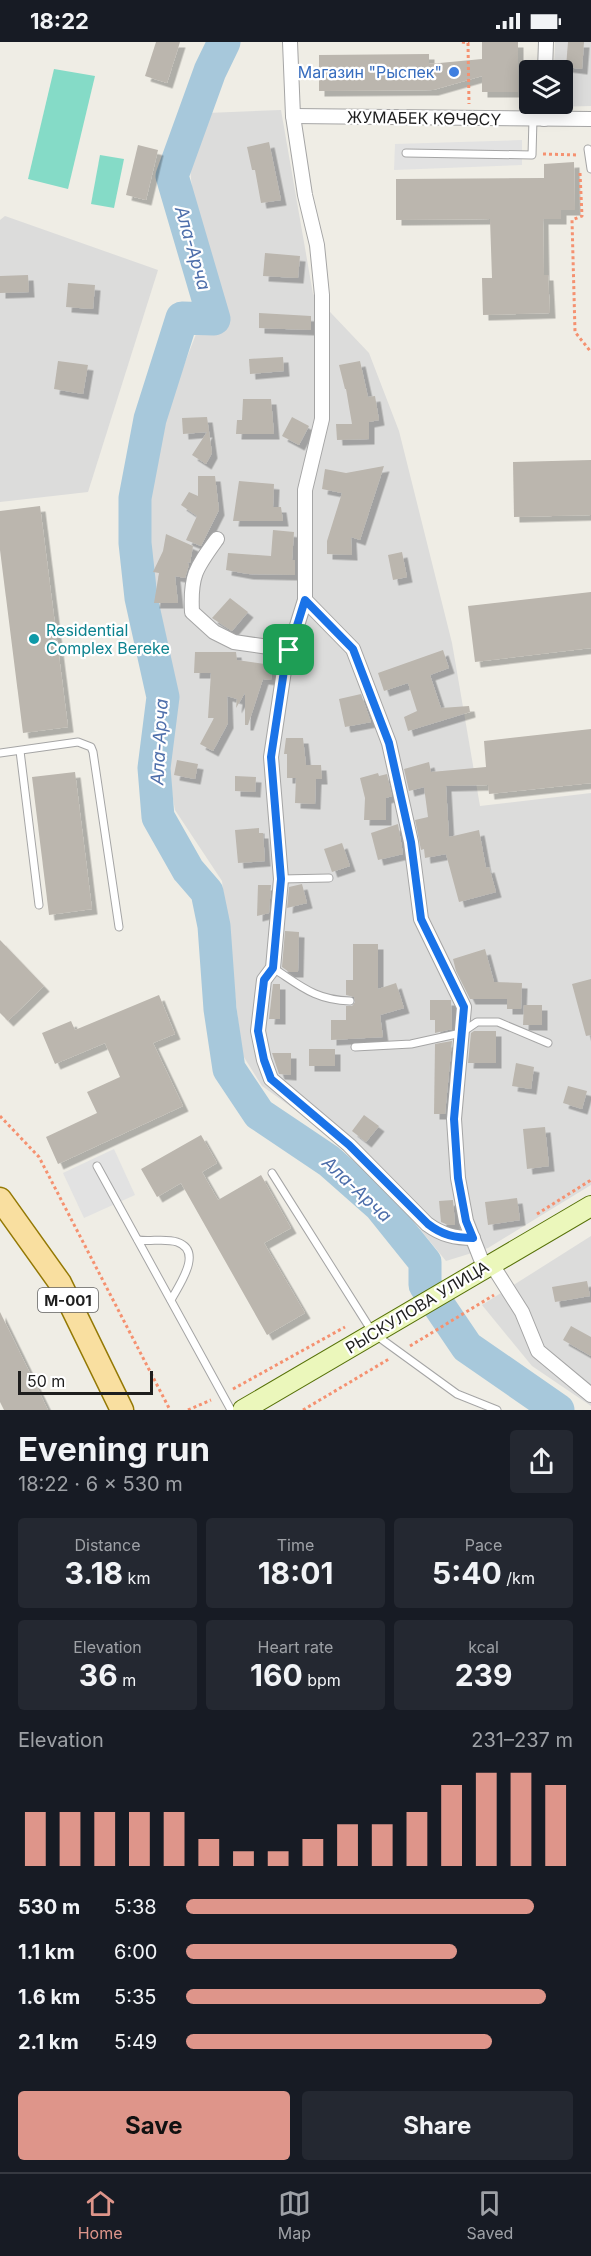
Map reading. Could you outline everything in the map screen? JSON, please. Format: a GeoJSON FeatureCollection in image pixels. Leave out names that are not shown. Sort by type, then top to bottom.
{"type":"FeatureCollection","features":[{"type":"Feature","properties":{"kind":"main road","name":"М-001"},"geometry":{"type":"LineString","coordinates":[[0,1199],[60,1283],[122,1410]]}},
{"type":"Feature","properties":{"kind":"main road","name":"РЫСКУЛОВА УЛИЦА"},"geometry":{"type":"LineString","coordinates":[[243,1410],[368,1325],[405,1314],[591,1206]]}},
{"type":"Feature","properties":{"kind":"street"},"geometry":{"type":"LineString","coordinates":[[290,42],[293,116],[305,195],[317,245],[322,295],[322,419],[305,490],[305,600],[285,664],[271,757],[281,879],[273,968],[264,980],[258,1031],[271,1079],[349,1145],[428,1224],[437,1231],[454,1238],[473,1238]]}},
{"type":"Feature","properties":{"kind":"street"},"geometry":{"type":"LineString","coordinates":[[545,60],[546,42]]}},
{"type":"Feature","properties":{"kind":"street"},"geometry":{"type":"LineString","coordinates":[[539,119],[541,114]]}},
{"type":"Feature","properties":{"kind":"street","name":"ЖУМАБЕК КӨЧӨСҮ"},"geometry":{"type":"LineString","coordinates":[[293,116],[591,118]]}},
{"type":"Feature","properties":{"kind":"street"},"geometry":{"type":"LineString","coordinates":[[217,539],[196,568],[191,589],[192,612],[214,632],[234,642],[289,650]]}},
{"type":"Feature","properties":{"kind":"street"},"geometry":{"type":"LineString","coordinates":[[305,600],[353,649],[389,743],[411,842],[421,919],[464,1007],[454,1119],[458,1178],[466,1221],[481,1269],[522,1312],[538,1351],[591,1395]]}},
{"type":"Feature","properties":{"kind":"lane"},"geometry":{"type":"LineString","coordinates":[[406,153],[532,155],[539,119]]}},
{"type":"Feature","properties":{"kind":"lane"},"geometry":{"type":"LineString","coordinates":[[588,149],[591,169]]}},
{"type":"Feature","properties":{"kind":"lane"},"geometry":{"type":"LineString","coordinates":[[0,753],[78,742],[91,747],[119,927]]}},
{"type":"Feature","properties":{"kind":"lane"},"geometry":{"type":"LineString","coordinates":[[20,751],[39,905]]}},
{"type":"Feature","properties":{"kind":"lane"},"geometry":{"type":"LineString","coordinates":[[281,879],[329,878]]}},
{"type":"Feature","properties":{"kind":"lane"},"geometry":{"type":"LineString","coordinates":[[273,968],[313,994],[335,1000],[350,1001]]}},
{"type":"Feature","properties":{"kind":"lane"},"geometry":{"type":"LineString","coordinates":[[355,1047],[411,1044],[462,1033],[477,1022],[498,1022],[548,1043]]}},
{"type":"Feature","properties":{"kind":"lane"},"geometry":{"type":"LineString","coordinates":[[97,1166],[231,1410]]}},
{"type":"Feature","properties":{"kind":"lane"},"geometry":{"type":"LineString","coordinates":[[272,1173],[368,1325],[399,1353],[457,1394],[497,1410]]}},
{"type":"Feature","properties":{"kind":"lane"},"geometry":{"type":"LineString","coordinates":[[138,1240],[177,1242],[185,1248],[190,1257],[188,1269],[171,1300]]}},
{"type":"Feature","properties":{"kind":"path"},"geometry":{"type":"LineString","coordinates":[[462,42],[468,43],[470,118]]}},
{"type":"Feature","properties":{"kind":"path"},"geometry":{"type":"LineString","coordinates":[[539,119],[543,155],[579,156]]}},
{"type":"Feature","properties":{"kind":"path"},"geometry":{"type":"LineString","coordinates":[[579,166],[582,216],[572,220],[575,332],[591,352]]}},
{"type":"Feature","properties":{"kind":"path"},"geometry":{"type":"LineString","coordinates":[[0,1116],[39,1158],[170,1410]]}},
{"type":"Feature","properties":{"kind":"path"},"geometry":{"type":"LineString","coordinates":[[303,1410],[495,1294]]}},
{"type":"Feature","properties":{"kind":"path"},"geometry":{"type":"LineString","coordinates":[[188,1410],[368,1325]]}},
{"type":"Feature","properties":{"kind":"shaded area"},"geometry":{"type":"Polygon","coordinates":[[[555,42],[591,42],[591,106],[573,106],[573,60],[554,60],[555,42]]]}},
{"type":"Feature","properties":{"kind":"shaded area"},"geometry":{"type":"Polygon","coordinates":[[[281,110],[313,294],[369,353],[399,431],[452,643],[480,806],[591,793],[591,1185],[488,1248],[446,1261],[360,1156],[262,1086],[242,1054],[222,881],[175,810],[167,765],[176,693],[150,582],[146,515],[165,414],[205,311],[190,169],[207,113],[281,110]]]}},
{"type":"Feature","properties":{"kind":"shaded area"},"geometry":{"type":"Polygon","coordinates":[[[522,140],[522,165],[394,170],[395,144],[522,140]]]}},
{"type":"Feature","properties":{"kind":"shaded area"},"geometry":{"type":"Polygon","coordinates":[[[5,216],[158,270],[88,492],[0,502],[0,220],[5,216]]]}},
{"type":"Feature","properties":{"kind":"shaded area"},"geometry":{"type":"Polygon","coordinates":[[[114,1149],[135,1195],[84,1218],[63,1173],[114,1149]]]}},
{"type":"Feature","properties":{"kind":"shaded area"},"geometry":{"type":"Polygon","coordinates":[[[591,1236],[591,1406],[532,1366],[482,1305],[591,1236]]]}},
{"type":"Feature","properties":{"kind":"green space"},"geometry":{"type":"Polygon","coordinates":[[[54,69],[95,76],[68,189],[28,179],[54,69]]]}},
{"type":"Feature","properties":{"kind":"green space"},"geometry":{"type":"Polygon","coordinates":[[[100,155],[124,159],[114,208],[91,204],[100,155]]]}},
{"type":"Feature","properties":{"kind":"building"},"geometry":{"type":"Polygon","coordinates":[[[156,42],[180,42],[167,83],[145,76],[156,42]]]}},
{"type":"Feature","properties":{"kind":"building"},"geometry":{"type":"Polygon","coordinates":[[[482,42],[518,42],[518,92],[482,92],[482,76],[433,90],[319,91],[319,55],[429,54],[429,64],[482,59],[482,42]]]}},
{"type":"Feature","properties":{"kind":"building"},"geometry":{"type":"Polygon","coordinates":[[[568,42],[584,42],[582,69],[573,68],[573,60],[567,60],[568,42]]]}},
{"type":"Feature","properties":{"kind":"building"},"geometry":{"type":"Polygon","coordinates":[[[269,142],[281,200],[261,203],[255,170],[252,170],[247,147],[269,142]]]}},
{"type":"Feature","properties":{"kind":"building"},"geometry":{"type":"Polygon","coordinates":[[[138,145],[158,150],[146,200],[126,195],[138,145]]]}},
{"type":"Feature","properties":{"kind":"building"},"geometry":{"type":"Polygon","coordinates":[[[574,162],[575,210],[561,210],[561,219],[543,219],[544,275],[548,275],[550,313],[483,315],[482,278],[492,278],[490,219],[396,220],[396,179],[544,178],[544,164],[574,162]]]}},
{"type":"Feature","properties":{"kind":"building"},"geometry":{"type":"Polygon","coordinates":[[[265,253],[300,256],[298,278],[263,276],[265,253]]]}},
{"type":"Feature","properties":{"kind":"building"},"geometry":{"type":"Polygon","coordinates":[[[28,275],[29,292],[0,293],[0,276],[28,275]]]}},
{"type":"Feature","properties":{"kind":"building"},"geometry":{"type":"Polygon","coordinates":[[[68,283],[95,285],[93,309],[66,307],[68,283]]]}},
{"type":"Feature","properties":{"kind":"building"},"geometry":{"type":"Polygon","coordinates":[[[259,313],[311,316],[311,330],[259,328],[259,313]]]}},
{"type":"Feature","properties":{"kind":"building"},"geometry":{"type":"Polygon","coordinates":[[[283,357],[284,371],[250,374],[249,359],[283,357]]]}},
{"type":"Feature","properties":{"kind":"building"},"geometry":{"type":"Polygon","coordinates":[[[58,361],[88,365],[83,394],[54,389],[58,361]]]}},
{"type":"Feature","properties":{"kind":"building"},"geometry":{"type":"Polygon","coordinates":[[[360,361],[368,397],[375,396],[379,420],[369,422],[369,439],[337,440],[336,424],[352,424],[339,365],[360,361]]]}},
{"type":"Feature","properties":{"kind":"building"},"geometry":{"type":"Polygon","coordinates":[[[243,399],[271,399],[274,434],[236,434],[237,420],[242,420],[243,399]]]}},
{"type":"Feature","properties":{"kind":"building"},"geometry":{"type":"Polygon","coordinates":[[[207,417],[212,453],[206,464],[192,455],[207,432],[183,434],[182,418],[207,417]]]}},
{"type":"Feature","properties":{"kind":"building"},"geometry":{"type":"Polygon","coordinates":[[[292,417],[309,426],[299,445],[282,436],[292,417]]]}},
{"type":"Feature","properties":{"kind":"building"},"geometry":{"type":"Polygon","coordinates":[[[591,460],[591,515],[514,517],[513,462],[591,460]]]}},
{"type":"Feature","properties":{"kind":"building"},"geometry":{"type":"Polygon","coordinates":[[[384,466],[360,540],[351,537],[352,555],[327,554],[327,541],[342,493],[322,489],[325,469],[346,473],[384,466]]]}},
{"type":"Feature","properties":{"kind":"building"},"geometry":{"type":"Polygon","coordinates":[[[198,476],[215,476],[219,510],[201,546],[186,540],[197,516],[181,505],[189,492],[198,496],[198,476]]]}},
{"type":"Feature","properties":{"kind":"building"},"geometry":{"type":"Polygon","coordinates":[[[239,481],[274,484],[273,507],[281,507],[283,521],[233,521],[239,481]]]}},
{"type":"Feature","properties":{"kind":"building","name":"Residential Complex Bereke"},"geometry":{"type":"Polygon","coordinates":[[[40,506],[68,727],[23,733],[0,550],[0,511],[40,506]]]}},
{"type":"Feature","properties":{"kind":"building"},"geometry":{"type":"Polygon","coordinates":[[[273,530],[294,532],[292,560],[295,560],[295,575],[248,574],[226,570],[228,553],[271,556],[273,530]]]}},
{"type":"Feature","properties":{"kind":"building"},"geometry":{"type":"Polygon","coordinates":[[[166,534],[193,546],[190,563],[187,562],[189,565],[185,578],[175,576],[178,603],[154,603],[159,573],[153,572],[163,551],[166,534]]]}},
{"type":"Feature","properties":{"kind":"building"},"geometry":{"type":"Polygon","coordinates":[[[402,552],[407,577],[393,580],[388,555],[402,552]]]}},
{"type":"Feature","properties":{"kind":"building"},"geometry":{"type":"Polygon","coordinates":[[[591,592],[591,648],[475,662],[468,606],[591,592]]]}},
{"type":"Feature","properties":{"kind":"building"},"geometry":{"type":"Polygon","coordinates":[[[230,598],[248,612],[232,631],[212,618],[230,598]]]}},
{"type":"Feature","properties":{"kind":"building"},"geometry":{"type":"Polygon","coordinates":[[[443,650],[449,668],[430,675],[441,708],[469,706],[470,712],[408,731],[404,717],[417,711],[408,683],[384,691],[378,673],[443,650]]]}},
{"type":"Feature","properties":{"kind":"building"},"geometry":{"type":"Polygon","coordinates":[[[195,652],[236,652],[237,660],[272,665],[271,680],[263,679],[248,725],[245,725],[245,693],[236,708],[237,699],[227,696],[228,723],[213,751],[200,744],[214,718],[208,718],[211,673],[194,673],[195,652]]]}},
{"type":"Feature","properties":{"kind":"building"},"geometry":{"type":"Polygon","coordinates":[[[361,694],[371,722],[345,727],[339,699],[361,694]]]}},
{"type":"Feature","properties":{"kind":"building"},"geometry":{"type":"Polygon","coordinates":[[[591,729],[591,783],[489,794],[488,785],[446,786],[449,837],[479,830],[486,868],[489,867],[496,892],[459,902],[446,854],[425,858],[424,849],[421,850],[415,820],[428,817],[424,787],[409,791],[404,769],[429,762],[431,772],[486,767],[484,741],[591,729]]]}},
{"type":"Feature","properties":{"kind":"building"},"geometry":{"type":"Polygon","coordinates":[[[286,738],[303,738],[306,765],[321,765],[322,779],[316,779],[315,804],[295,803],[296,778],[287,778],[287,754],[284,754],[286,738]]]}},
{"type":"Feature","properties":{"kind":"building"},"geometry":{"type":"Polygon","coordinates":[[[177,760],[198,764],[195,779],[174,775],[177,760]]]}},
{"type":"Feature","properties":{"kind":"building"},"geometry":{"type":"Polygon","coordinates":[[[75,772],[92,909],[49,915],[32,777],[75,772]]]}},
{"type":"Feature","properties":{"kind":"building"},"geometry":{"type":"Polygon","coordinates":[[[378,773],[379,776],[387,774],[392,796],[386,798],[386,820],[364,820],[365,798],[360,778],[378,773]]]}},
{"type":"Feature","properties":{"kind":"building"},"geometry":{"type":"Polygon","coordinates":[[[235,776],[256,777],[255,792],[235,791],[235,776]]]}},
{"type":"Feature","properties":{"kind":"building"},"geometry":{"type":"Polygon","coordinates":[[[398,824],[403,854],[378,860],[371,833],[398,824]]]}},
{"type":"Feature","properties":{"kind":"building"},"geometry":{"type":"Polygon","coordinates":[[[259,828],[259,833],[263,833],[265,861],[238,863],[235,830],[259,828]]]}},
{"type":"Feature","properties":{"kind":"building"},"geometry":{"type":"Polygon","coordinates":[[[342,843],[350,866],[332,872],[324,849],[342,843]]]}},
{"type":"Feature","properties":{"kind":"building"},"geometry":{"type":"Polygon","coordinates":[[[302,884],[307,903],[287,908],[289,887],[302,884]]]}},
{"type":"Feature","properties":{"kind":"building"},"geometry":{"type":"Polygon","coordinates":[[[258,885],[271,885],[269,913],[257,916],[258,885]]]}},
{"type":"Feature","properties":{"kind":"building"},"geometry":{"type":"Polygon","coordinates":[[[285,931],[299,932],[298,972],[289,972],[282,967],[285,931]]]}},
{"type":"Feature","properties":{"kind":"building"},"geometry":{"type":"Polygon","coordinates":[[[0,940],[44,986],[8,1021],[0,1013],[0,940]]]}},
{"type":"Feature","properties":{"kind":"building"},"geometry":{"type":"Polygon","coordinates":[[[353,944],[378,944],[378,989],[396,983],[404,1008],[380,1015],[383,1037],[331,1040],[331,1020],[346,1020],[346,1006],[352,1006],[355,1002],[354,997],[346,995],[346,980],[353,980],[353,944]]]}},
{"type":"Feature","properties":{"kind":"building"},"geometry":{"type":"Polygon","coordinates":[[[485,949],[494,982],[522,983],[521,1009],[507,1009],[507,999],[470,999],[456,971],[453,959],[485,949]]]}},
{"type":"Feature","properties":{"kind":"building"},"geometry":{"type":"Polygon","coordinates":[[[591,979],[591,1035],[586,1036],[572,984],[591,979]]]}},
{"type":"Feature","properties":{"kind":"building"},"geometry":{"type":"Polygon","coordinates":[[[273,984],[280,984],[280,1019],[269,1019],[273,984]]]}},
{"type":"Feature","properties":{"kind":"building"},"geometry":{"type":"Polygon","coordinates":[[[159,995],[175,1034],[153,1043],[183,1106],[58,1164],[46,1137],[97,1113],[87,1092],[120,1077],[105,1043],[55,1064],[42,1033],[71,1021],[75,1030],[159,995]]]}},
{"type":"Feature","properties":{"kind":"building"},"geometry":{"type":"Polygon","coordinates":[[[430,1000],[451,1000],[452,1029],[435,1033],[435,1020],[430,1020],[430,1000]]]}},
{"type":"Feature","properties":{"kind":"building"},"geometry":{"type":"Polygon","coordinates":[[[524,1005],[542,1005],[542,1025],[523,1025],[524,1005]]]}},
{"type":"Feature","properties":{"kind":"building"},"geometry":{"type":"Polygon","coordinates":[[[496,1031],[496,1063],[468,1063],[471,1033],[496,1031]]]}},
{"type":"Feature","properties":{"kind":"building"},"geometry":{"type":"Polygon","coordinates":[[[452,1041],[445,1114],[434,1114],[435,1044],[452,1041]]]}},
{"type":"Feature","properties":{"kind":"building"},"geometry":{"type":"Polygon","coordinates":[[[309,1049],[335,1049],[335,1066],[309,1066],[309,1049]]]}},
{"type":"Feature","properties":{"kind":"building"},"geometry":{"type":"Polygon","coordinates":[[[272,1053],[291,1053],[291,1075],[279,1074],[272,1053]]]}},
{"type":"Feature","properties":{"kind":"building"},"geometry":{"type":"Polygon","coordinates":[[[516,1063],[534,1067],[531,1089],[512,1086],[516,1063]]]}},
{"type":"Feature","properties":{"kind":"building"},"geometry":{"type":"Polygon","coordinates":[[[568,1086],[587,1091],[582,1109],[563,1103],[568,1086]]]}},
{"type":"Feature","properties":{"kind":"building"},"geometry":{"type":"Polygon","coordinates":[[[364,1115],[379,1126],[366,1142],[352,1131],[364,1115]]]}},
{"type":"Feature","properties":{"kind":"building"},"geometry":{"type":"Polygon","coordinates":[[[545,1127],[549,1166],[527,1169],[523,1129],[545,1127]]]}},
{"type":"Feature","properties":{"kind":"building"},"geometry":{"type":"Polygon","coordinates":[[[201,1135],[217,1163],[202,1172],[218,1200],[261,1175],[291,1228],[264,1243],[305,1313],[267,1335],[181,1183],[157,1197],[141,1169],[201,1135]]]}},
{"type":"Feature","properties":{"kind":"building"},"geometry":{"type":"Polygon","coordinates":[[[517,1198],[520,1220],[488,1225],[485,1202],[517,1198]]]}},
{"type":"Feature","properties":{"kind":"building"},"geometry":{"type":"Polygon","coordinates":[[[453,1200],[455,1225],[448,1225],[441,1222],[439,1201],[453,1200]]]}},
{"type":"Feature","properties":{"kind":"building"},"geometry":{"type":"Polygon","coordinates":[[[587,1281],[590,1296],[555,1302],[552,1287],[587,1281]]]}},
{"type":"Feature","properties":{"kind":"building"},"geometry":{"type":"Polygon","coordinates":[[[0,1312],[48,1410],[4,1410],[0,1402],[0,1312]]]}},
{"type":"Feature","properties":{"kind":"building"},"geometry":{"type":"Polygon","coordinates":[[[571,1326],[591,1337],[591,1356],[563,1340],[571,1326]]]}},
{"type":"Feature","properties":{"kind":"waterway","name":"Ала-Арча"},"geometry":{"type":"LineString","coordinates":[[224,42],[210,71],[172,176],[214,319],[182,318],[150,419],[135,498],[135,543],[141,598],[163,697],[154,768],[158,817],[188,870],[207,892],[214,926],[220,1009],[229,1069],[259,1114],[329,1161],[380,1206],[425,1262],[425,1285],[467,1347],[558,1410]]}},
{"type":"Feature","properties":{"kind":"place","name":"Магазин \"Рыспек\""},"geometry":{"type":"Point","coordinates":[454,72]}},
{"type":"Feature","properties":{"kind":"place","name":"Residential Complex Bereke"},"geometry":{"type":"Point","coordinates":[34,639]}},
{"type":"Feature","properties":{"kind":"route"},"geometry":{"type":"LineString","coordinates":[[305,600],[353,649],[389,743],[411,842],[421,919],[464,1007],[454,1119],[458,1178],[466,1221],[473,1238],[454,1238],[437,1231],[428,1224],[349,1145],[271,1079],[264,1060],[258,1031],[264,980],[273,968],[281,879],[271,757],[289,650],[305,600]]}}]}
